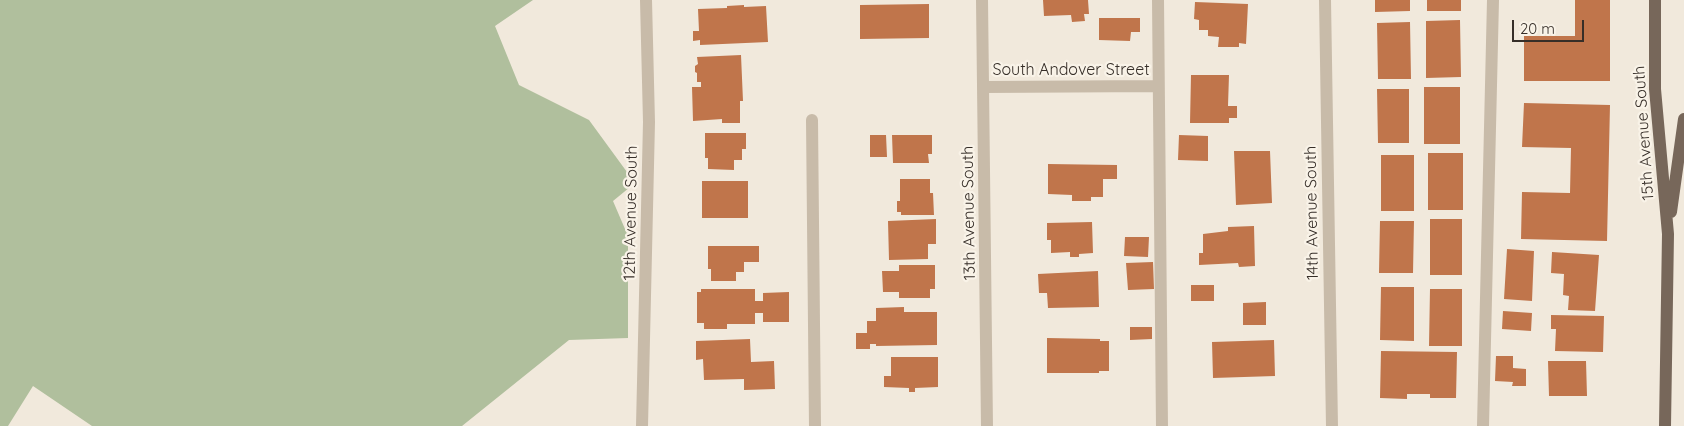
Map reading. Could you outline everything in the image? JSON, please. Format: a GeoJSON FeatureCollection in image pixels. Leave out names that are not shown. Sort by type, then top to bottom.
{"type":"FeatureCollection","features":[{"type":"Feature","properties":{"kind":"main road","name":"15th Avenue South"},"geometry":{"type":"LineString","coordinates":[[1655,0],[1655,89],[1668,234],[1665,426]]}},
{"type":"Feature","properties":{"kind":"main road","name":"15th Avenue South"},"geometry":{"type":"LineString","coordinates":[[1668,234],[1684,119]]}},
{"type":"Feature","properties":{"kind":"street","name":"12th Avenue South"},"geometry":{"type":"LineString","coordinates":[[642,426],[649,122],[646,0]]}},
{"type":"Feature","properties":{"kind":"street","name":"13th Avenue South"},"geometry":{"type":"LineString","coordinates":[[982,0],[987,426]]}},
{"type":"Feature","properties":{"kind":"street"},"geometry":{"type":"LineString","coordinates":[[1158,0],[1162,426]]}},
{"type":"Feature","properties":{"kind":"street","name":"14th Avenue South"},"geometry":{"type":"LineString","coordinates":[[1325,0],[1332,426]]}},
{"type":"Feature","properties":{"kind":"street"},"geometry":{"type":"LineString","coordinates":[[1483,426],[1492,0]]}},
{"type":"Feature","properties":{"kind":"street","name":"South Andover Street"},"geometry":{"type":"LineString","coordinates":[[984,87],[1158,86]]}},
{"type":"Feature","properties":{"kind":"street"},"geometry":{"type":"LineString","coordinates":[[812,120],[816,426]]}},
{"type":"Feature","properties":{"kind":"green space"},"geometry":{"type":"Polygon","coordinates":[[[0,0],[533,0],[495,26],[519,85],[589,120],[635,183],[613,201],[628,236],[628,338],[569,340],[462,426],[92,426],[33,386],[8,426],[0,426],[0,0]]]}},
{"type":"Feature","properties":{"kind":"building"},"geometry":{"type":"Polygon","coordinates":[[[1043,0],[1088,0],[1089,14],[1084,14],[1085,21],[1072,22],[1071,15],[1044,16],[1043,0]]]}},
{"type":"Feature","properties":{"kind":"building"},"geometry":{"type":"Polygon","coordinates":[[[1375,0],[1410,0],[1410,11],[1375,12],[1375,0]]]}},
{"type":"Feature","properties":{"kind":"building"},"geometry":{"type":"Polygon","coordinates":[[[1427,0],[1461,0],[1461,11],[1427,11],[1427,0]]]}},
{"type":"Feature","properties":{"kind":"building"},"geometry":{"type":"Polygon","coordinates":[[[1575,0],[1610,0],[1610,81],[1524,81],[1524,36],[1575,36],[1575,0]]]}},
{"type":"Feature","properties":{"kind":"building"},"geometry":{"type":"Polygon","coordinates":[[[1195,2],[1248,4],[1246,44],[1239,43],[1239,47],[1218,47],[1219,37],[1208,36],[1208,30],[1199,30],[1199,20],[1194,19],[1195,2]]]}},
{"type":"Feature","properties":{"kind":"building"},"geometry":{"type":"Polygon","coordinates":[[[929,4],[929,38],[860,39],[860,5],[929,4]]]}},
{"type":"Feature","properties":{"kind":"building"},"geometry":{"type":"Polygon","coordinates":[[[744,5],[744,7],[766,6],[768,42],[700,45],[700,40],[693,41],[693,31],[699,31],[698,9],[727,8],[727,6],[744,5]]]}},
{"type":"Feature","properties":{"kind":"building"},"geometry":{"type":"Polygon","coordinates":[[[1099,18],[1140,18],[1140,32],[1131,32],[1130,41],[1099,40],[1099,18]]]}},
{"type":"Feature","properties":{"kind":"building"},"geometry":{"type":"Polygon","coordinates":[[[1460,20],[1461,77],[1426,78],[1426,21],[1460,20]]]}},
{"type":"Feature","properties":{"kind":"building"},"geometry":{"type":"Polygon","coordinates":[[[1410,22],[1411,79],[1378,79],[1377,23],[1410,22]]]}},
{"type":"Feature","properties":{"kind":"building"},"geometry":{"type":"Polygon","coordinates":[[[741,55],[743,101],[740,101],[740,123],[722,123],[722,119],[693,121],[692,87],[701,87],[701,82],[697,82],[697,73],[695,72],[695,66],[698,64],[697,57],[741,55]]]}},
{"type":"Feature","properties":{"kind":"building"},"geometry":{"type":"Polygon","coordinates":[[[1191,75],[1229,75],[1228,106],[1237,106],[1237,118],[1229,118],[1229,123],[1190,123],[1191,75]]]}},
{"type":"Feature","properties":{"kind":"building"},"geometry":{"type":"Polygon","coordinates":[[[1424,87],[1460,87],[1460,144],[1424,144],[1424,87]]]}},
{"type":"Feature","properties":{"kind":"building"},"geometry":{"type":"Polygon","coordinates":[[[1377,89],[1409,89],[1409,143],[1378,143],[1377,89]]]}},
{"type":"Feature","properties":{"kind":"building"},"geometry":{"type":"Polygon","coordinates":[[[1524,103],[1610,105],[1607,241],[1521,239],[1522,192],[1570,193],[1571,148],[1522,147],[1524,103]]]}},
{"type":"Feature","properties":{"kind":"building"},"geometry":{"type":"Polygon","coordinates":[[[705,133],[746,133],[746,149],[742,149],[742,160],[734,160],[734,170],[708,169],[708,158],[705,158],[705,133]]]}},
{"type":"Feature","properties":{"kind":"building"},"geometry":{"type":"Polygon","coordinates":[[[870,135],[886,135],[887,157],[870,157],[870,135]]]}},
{"type":"Feature","properties":{"kind":"building"},"geometry":{"type":"Polygon","coordinates":[[[892,135],[932,135],[932,154],[928,154],[929,163],[893,163],[892,135]]]}},
{"type":"Feature","properties":{"kind":"building"},"geometry":{"type":"Polygon","coordinates":[[[1179,135],[1208,136],[1208,161],[1178,160],[1179,135]]]}},
{"type":"Feature","properties":{"kind":"building"},"geometry":{"type":"Polygon","coordinates":[[[1234,151],[1270,151],[1272,203],[1236,205],[1234,151]]]}},
{"type":"Feature","properties":{"kind":"building"},"geometry":{"type":"Polygon","coordinates":[[[1428,153],[1463,153],[1463,210],[1428,210],[1428,153]]]}},
{"type":"Feature","properties":{"kind":"building"},"geometry":{"type":"Polygon","coordinates":[[[1381,155],[1414,155],[1414,211],[1381,211],[1381,155]]]}},
{"type":"Feature","properties":{"kind":"building"},"geometry":{"type":"Polygon","coordinates":[[[1048,164],[1117,165],[1117,179],[1103,179],[1103,197],[1091,197],[1091,201],[1072,201],[1072,195],[1048,194],[1048,164]]]}},
{"type":"Feature","properties":{"kind":"building"},"geometry":{"type":"Polygon","coordinates":[[[900,179],[930,179],[930,193],[933,193],[934,215],[901,215],[901,212],[897,212],[897,201],[900,201],[900,179]]]}},
{"type":"Feature","properties":{"kind":"building"},"geometry":{"type":"Polygon","coordinates":[[[702,181],[748,181],[748,218],[702,218],[702,181]]]}},
{"type":"Feature","properties":{"kind":"building"},"geometry":{"type":"Polygon","coordinates":[[[936,219],[936,244],[928,244],[928,259],[889,260],[888,221],[936,219]]]}},
{"type":"Feature","properties":{"kind":"building"},"geometry":{"type":"Polygon","coordinates":[[[1430,219],[1462,219],[1462,275],[1430,275],[1430,219]]]}},
{"type":"Feature","properties":{"kind":"building"},"geometry":{"type":"Polygon","coordinates":[[[1380,221],[1414,221],[1413,273],[1379,273],[1380,221]]]}},
{"type":"Feature","properties":{"kind":"building"},"geometry":{"type":"Polygon","coordinates":[[[1092,222],[1093,253],[1079,254],[1079,257],[1070,257],[1070,252],[1051,253],[1051,240],[1047,240],[1047,223],[1092,222]]]}},
{"type":"Feature","properties":{"kind":"building"},"geometry":{"type":"Polygon","coordinates":[[[1254,226],[1255,266],[1239,267],[1238,263],[1199,265],[1199,253],[1203,253],[1203,234],[1228,231],[1228,227],[1254,226]]]}},
{"type":"Feature","properties":{"kind":"building"},"geometry":{"type":"Polygon","coordinates":[[[1125,237],[1149,237],[1148,257],[1124,256],[1125,237]]]}},
{"type":"Feature","properties":{"kind":"building"},"geometry":{"type":"Polygon","coordinates":[[[708,246],[759,246],[759,262],[744,262],[744,272],[736,272],[736,281],[711,281],[711,269],[708,269],[708,246]]]}},
{"type":"Feature","properties":{"kind":"building"},"geometry":{"type":"Polygon","coordinates":[[[1507,249],[1534,251],[1532,301],[1504,299],[1507,249]]]}},
{"type":"Feature","properties":{"kind":"building"},"geometry":{"type":"Polygon","coordinates":[[[1552,252],[1599,255],[1595,311],[1568,310],[1569,296],[1563,295],[1564,274],[1551,273],[1552,252]]]}},
{"type":"Feature","properties":{"kind":"building"},"geometry":{"type":"Polygon","coordinates":[[[1153,262],[1154,289],[1128,290],[1126,263],[1153,262]]]}},
{"type":"Feature","properties":{"kind":"building"},"geometry":{"type":"Polygon","coordinates":[[[899,265],[935,265],[935,289],[930,289],[930,298],[899,298],[899,292],[883,292],[882,271],[899,271],[899,265]]]}},
{"type":"Feature","properties":{"kind":"building"},"geometry":{"type":"Polygon","coordinates":[[[1098,271],[1099,307],[1048,308],[1047,293],[1039,293],[1038,274],[1098,271]]]}},
{"type":"Feature","properties":{"kind":"building"},"geometry":{"type":"Polygon","coordinates":[[[1191,285],[1214,285],[1214,301],[1191,301],[1191,285]]]}},
{"type":"Feature","properties":{"kind":"building"},"geometry":{"type":"Polygon","coordinates":[[[1381,287],[1414,287],[1414,341],[1380,340],[1381,287]]]}},
{"type":"Feature","properties":{"kind":"building"},"geometry":{"type":"Polygon","coordinates":[[[701,289],[755,289],[755,301],[763,301],[763,293],[789,292],[789,322],[763,322],[763,313],[755,313],[755,324],[727,324],[727,329],[704,329],[704,323],[697,323],[697,292],[701,292],[701,289]]]}},
{"type":"Feature","properties":{"kind":"building"},"geometry":{"type":"Polygon","coordinates":[[[1430,289],[1462,289],[1462,346],[1429,346],[1430,289]]]}},
{"type":"Feature","properties":{"kind":"building"},"geometry":{"type":"Polygon","coordinates":[[[1266,302],[1266,325],[1243,325],[1243,303],[1266,302]]]}},
{"type":"Feature","properties":{"kind":"building"},"geometry":{"type":"Polygon","coordinates":[[[904,307],[904,312],[937,312],[937,345],[876,346],[876,344],[870,344],[870,349],[856,349],[856,333],[867,333],[867,321],[876,321],[876,308],[904,307]]]}},
{"type":"Feature","properties":{"kind":"building"},"geometry":{"type":"Polygon","coordinates":[[[1503,311],[1532,313],[1531,331],[1502,329],[1503,311]]]}},
{"type":"Feature","properties":{"kind":"building"},"geometry":{"type":"Polygon","coordinates":[[[1551,315],[1604,316],[1603,352],[1555,351],[1556,329],[1551,329],[1551,315]]]}},
{"type":"Feature","properties":{"kind":"building"},"geometry":{"type":"Polygon","coordinates":[[[1130,327],[1152,327],[1152,339],[1130,340],[1130,327]]]}},
{"type":"Feature","properties":{"kind":"building"},"geometry":{"type":"Polygon","coordinates":[[[1047,338],[1100,339],[1100,341],[1109,341],[1109,371],[1099,371],[1099,373],[1047,373],[1047,338]]]}},
{"type":"Feature","properties":{"kind":"building"},"geometry":{"type":"Polygon","coordinates":[[[750,339],[751,362],[774,361],[775,389],[744,390],[744,379],[704,380],[703,359],[696,360],[696,341],[750,339]]]}},
{"type":"Feature","properties":{"kind":"building"},"geometry":{"type":"Polygon","coordinates":[[[1274,340],[1275,376],[1213,378],[1212,342],[1274,340]]]}},
{"type":"Feature","properties":{"kind":"building"},"geometry":{"type":"Polygon","coordinates":[[[1381,351],[1457,352],[1456,398],[1430,398],[1430,394],[1407,394],[1407,399],[1380,398],[1381,351]]]}},
{"type":"Feature","properties":{"kind":"building"},"geometry":{"type":"Polygon","coordinates":[[[1496,356],[1513,356],[1513,368],[1526,369],[1526,386],[1512,386],[1513,382],[1495,381],[1496,356]]]}},
{"type":"Feature","properties":{"kind":"building"},"geometry":{"type":"Polygon","coordinates":[[[891,357],[938,357],[938,387],[915,388],[915,392],[909,392],[909,388],[884,387],[884,376],[891,376],[891,357]]]}},
{"type":"Feature","properties":{"kind":"building"},"geometry":{"type":"Polygon","coordinates":[[[1548,361],[1586,361],[1587,396],[1549,396],[1548,361]]]}}]}
